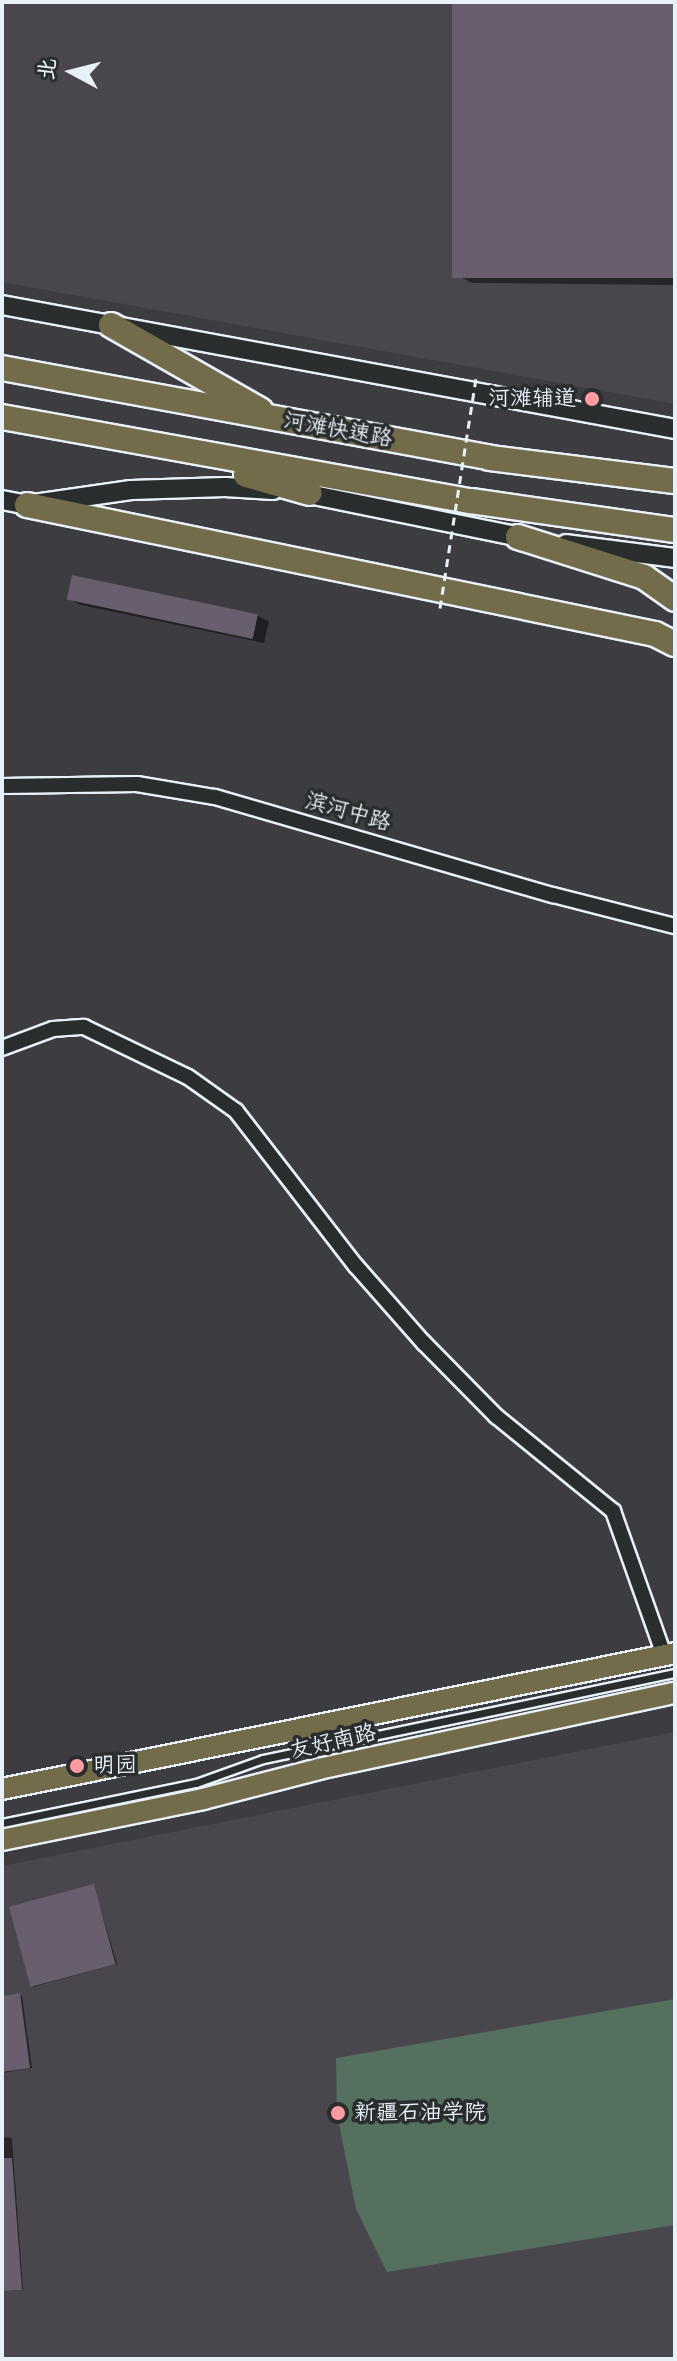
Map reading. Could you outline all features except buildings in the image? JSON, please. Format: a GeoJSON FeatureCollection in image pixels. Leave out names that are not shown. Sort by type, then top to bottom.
{"type":"FeatureCollection","features":[{"type":"Feature","properties":{"kind":"highway"},"geometry":{"type":"LineString","coordinates":[[111,325],[273,418]]}},
{"type":"Feature","properties":{"kind":"highway","name":"河滩快速路"},"geometry":{"type":"LineString","coordinates":[[2,368],[490,458],[670,480]]}},
{"type":"Feature","properties":{"kind":"highway"},"geometry":{"type":"LineString","coordinates":[[2,417],[471,501],[675,530]]}},
{"type":"Feature","properties":{"kind":"highway"},"geometry":{"type":"LineString","coordinates":[[148,443],[310,493]]}},
{"type":"Feature","properties":{"kind":"highway"},"geometry":{"type":"LineString","coordinates":[[27,505],[655,634],[675,644]]}},
{"type":"Feature","properties":{"kind":"highway"},"geometry":{"type":"LineString","coordinates":[[518,537],[644,577],[675,599]]}},
{"type":"Feature","properties":{"kind":"main road","name":"友好南路"},"geometry":{"type":"LineString","coordinates":[[2,1789],[671,1660]]}},
{"type":"Feature","properties":{"kind":"main road","name":"友好南路"},"geometry":{"type":"LineString","coordinates":[[2,1840],[203,1799],[319,1769],[675,1693]]}},
{"type":"Feature","properties":{"kind":"street"},"geometry":{"type":"LineString","coordinates":[[2,305],[675,429]]}},
{"type":"Feature","properties":{"kind":"street"},"geometry":{"type":"LineString","coordinates":[[2,500],[27,505],[131,490],[225,487],[310,493],[518,537],[675,558]]}},
{"type":"Feature","properties":{"kind":"street","name":"滨河中路"},"geometry":{"type":"LineString","coordinates":[[2,786],[137,784],[215,797],[553,895],[675,926]]}},
{"type":"Feature","properties":{"kind":"street"},"geometry":{"type":"LineString","coordinates":[[2,1048],[53,1029],[84,1027],[188,1077],[236,1111],[356,1266],[424,1343],[496,1416],[613,1511],[671,1660]]}},
{"type":"Feature","properties":{"kind":"lane"},"geometry":{"type":"LineString","coordinates":[[2,1823],[196,1783],[263,1759],[671,1660]]}},
{"type":"Feature","properties":{"kind":"path"},"geometry":{"type":"LineString","coordinates":[[440,608],[476,377]]}},
{"type":"Feature","properties":{"kind":"shaded area"},"geometry":{"type":"Polygon","coordinates":[[[2,2],[675,2],[675,404],[2,282],[2,2]]]}},
{"type":"Feature","properties":{"kind":"shaded area","name":"新疆石油学院"},"geometry":{"type":"Polygon","coordinates":[[[675,1732],[675,2359],[2,2359],[2,1866],[675,1732]]]}},
{"type":"Feature","properties":{"kind":"green space"},"geometry":{"type":"Polygon","coordinates":[[[675,1999],[675,2225],[387,2272],[356,2209],[337,2114],[336,2058],[675,1999]]]}},
{"type":"Feature","properties":{"kind":"place","name":"河滩辅道"},"geometry":{"type":"Point","coordinates":[592,399]}},
{"type":"Feature","properties":{"kind":"place","name":"明园"},"geometry":{"type":"Point","coordinates":[77,1766]}},
{"type":"Feature","properties":{"kind":"place","name":"新疆石油学院"},"geometry":{"type":"Point","coordinates":[338,2113]}}]}
